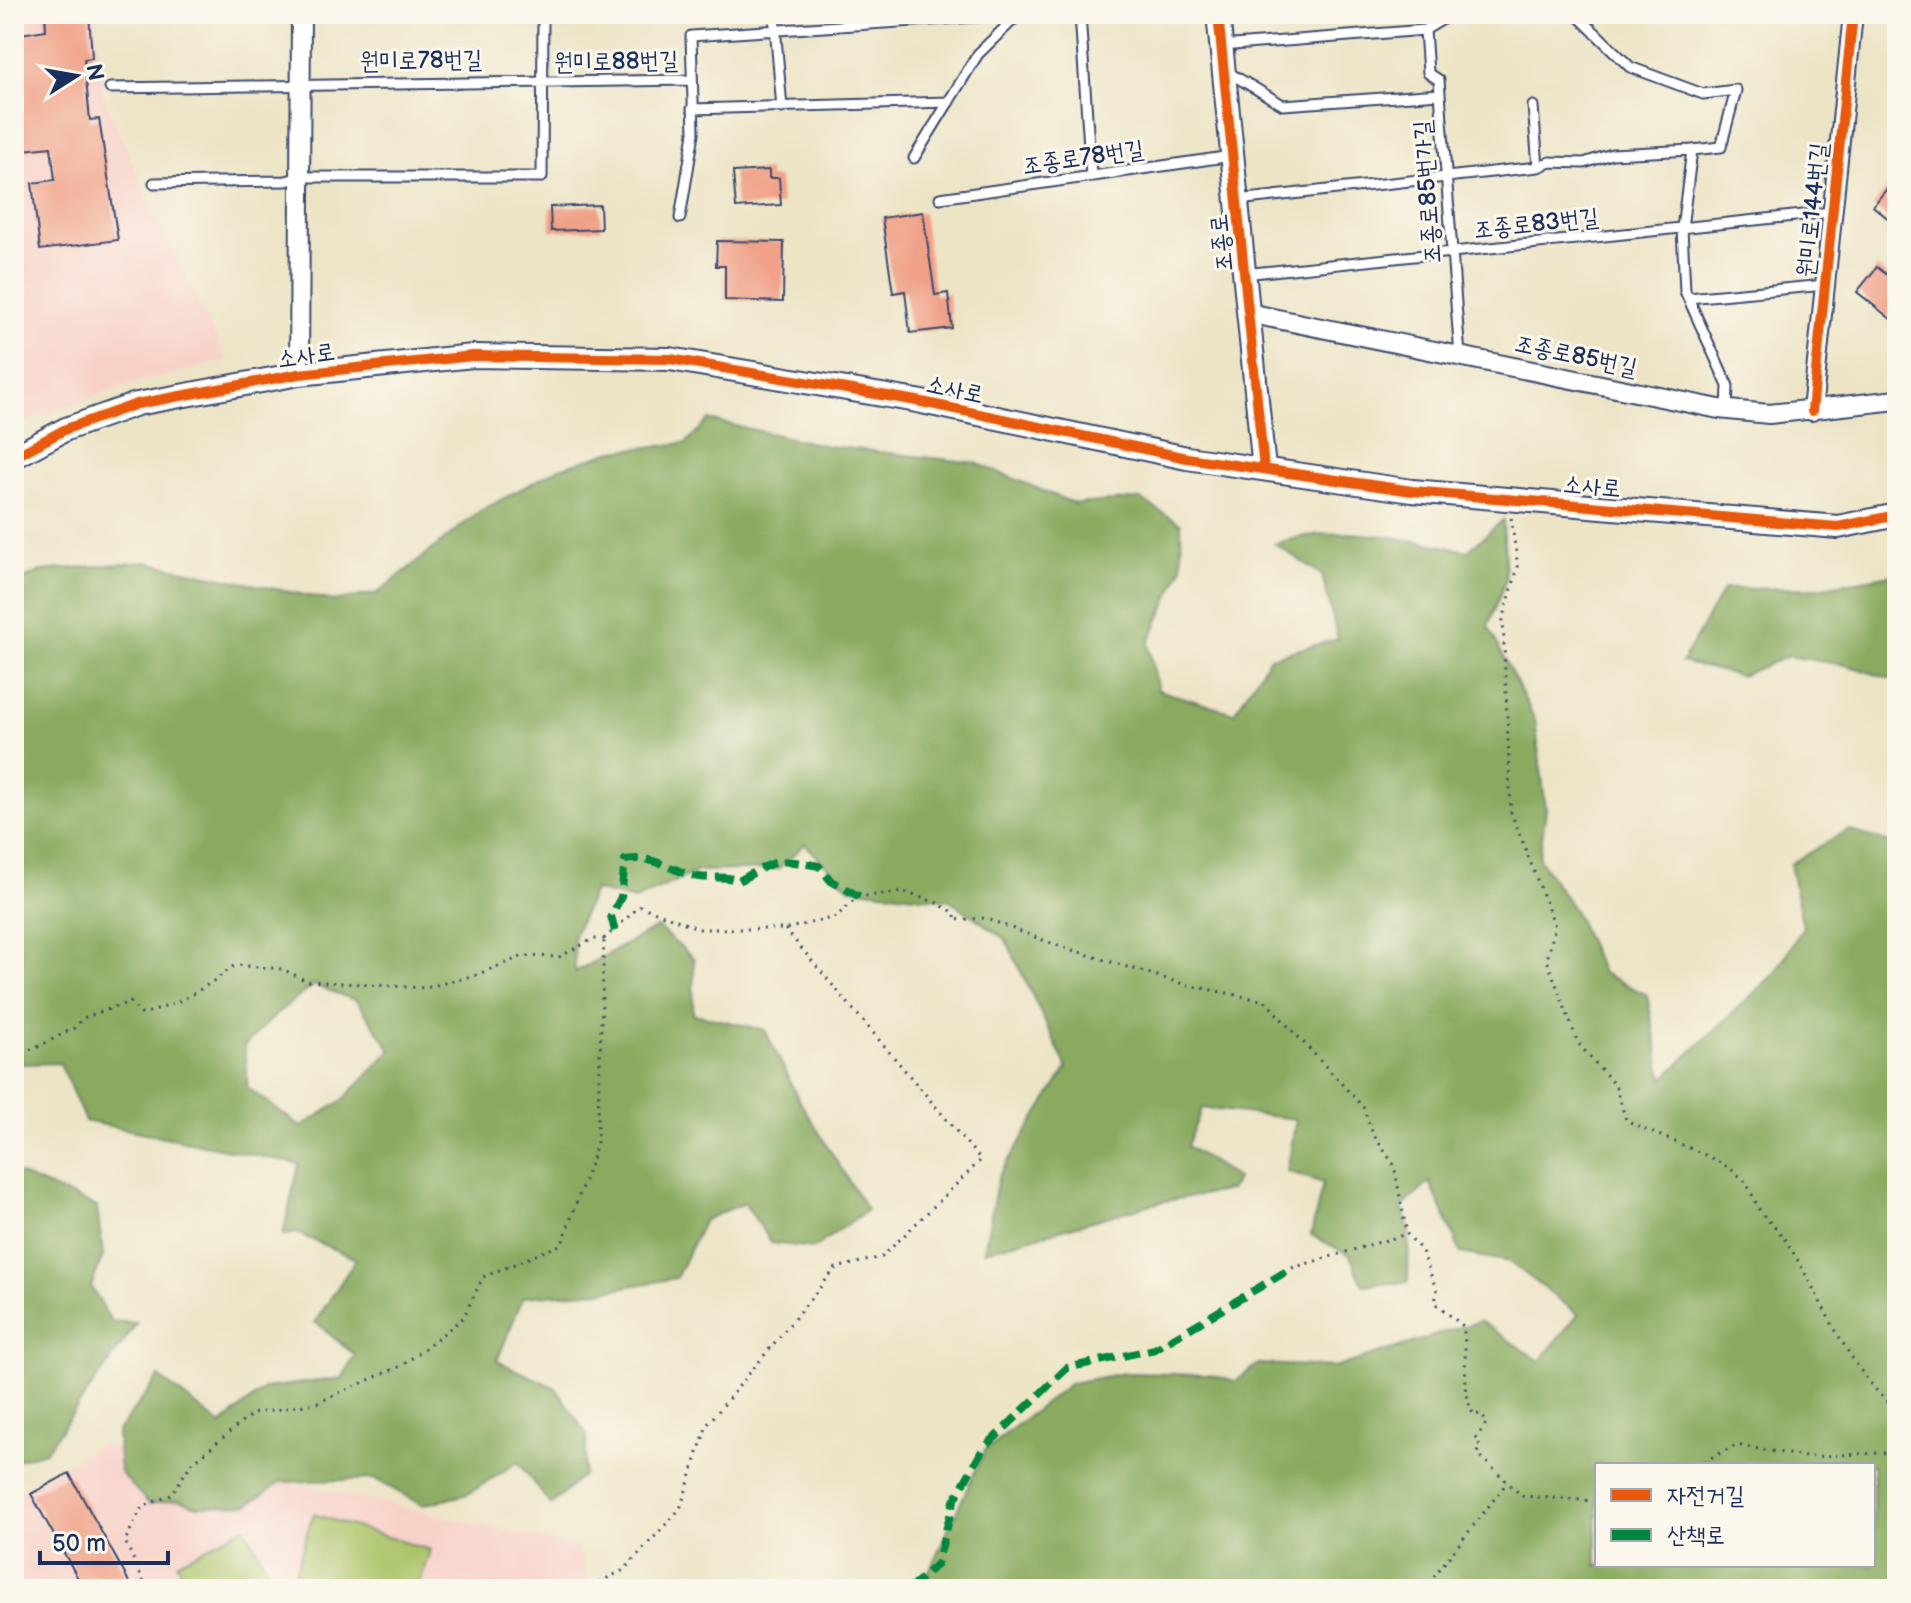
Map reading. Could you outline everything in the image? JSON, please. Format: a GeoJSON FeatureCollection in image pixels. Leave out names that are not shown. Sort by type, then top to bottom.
{"type":"FeatureCollection","features":[{"type":"Feature","properties":{"kind":"street"},"geometry":{"type":"LineString","coordinates":[[299,374],[301,14]]}},
{"type":"Feature","properties":{"kind":"street","name":"조종로"},"geometry":{"type":"LineString","coordinates":[[1218,14],[1264,469]]}},
{"type":"Feature","properties":{"kind":"street","name":"원미로144번길"},"geometry":{"type":"LineString","coordinates":[[1812,411],[1853,14]]}},
{"type":"Feature","properties":{"kind":"street","name":"조종로85번길"},"geometry":{"type":"LineString","coordinates":[[1248,313],[1727,410],[1769,414],[1897,400]]}},
{"type":"Feature","properties":{"kind":"street","name":"소사로"},"geometry":{"type":"LineString","coordinates":[[14,457],[66,429],[137,404],[299,374],[473,356],[670,359],[917,401],[1187,458],[1412,491],[1838,527],[1897,515]]}},
{"type":"Feature","properties":{"kind":"lane","name":"원미로88번길"},"geometry":{"type":"LineString","coordinates":[[300,177],[542,177],[543,14]]}},
{"type":"Feature","properties":{"kind":"lane"},"geometry":{"type":"LineString","coordinates":[[774,14],[782,108]]}},
{"type":"Feature","properties":{"kind":"lane"},"geometry":{"type":"LineString","coordinates":[[680,218],[691,166],[691,36],[1019,14]]}},
{"type":"Feature","properties":{"kind":"lane"},"geometry":{"type":"LineString","coordinates":[[914,158],[978,54],[1019,14]]}},
{"type":"Feature","properties":{"kind":"lane"},"geometry":{"type":"LineString","coordinates":[[1080,14],[1091,176]]}},
{"type":"Feature","properties":{"kind":"lane"},"geometry":{"type":"LineString","coordinates":[[1221,46],[1425,30],[1451,14]]}},
{"type":"Feature","properties":{"kind":"lane"},"geometry":{"type":"LineString","coordinates":[[1237,200],[1538,167],[1550,162],[1584,163],[1612,154],[1721,147],[1736,90],[1703,94],[1630,67],[1576,14]]}},
{"type":"Feature","properties":{"kind":"lane","name":"조종로85번가길"},"geometry":{"type":"LineString","coordinates":[[1425,30],[1428,73],[1439,80],[1460,356]]}},
{"type":"Feature","properties":{"kind":"lane"},"geometry":{"type":"LineString","coordinates":[[1223,70],[1283,105],[1440,94]]}},
{"type":"Feature","properties":{"kind":"lane","name":"원미로88번길"},"geometry":{"type":"LineString","coordinates":[[542,83],[691,80]]}},
{"type":"Feature","properties":{"kind":"lane","name":"원미로78번길"},"geometry":{"type":"LineString","coordinates":[[110,88],[542,83]]}},
{"type":"Feature","properties":{"kind":"lane"},"geometry":{"type":"LineString","coordinates":[[692,109],[949,102]]}},
{"type":"Feature","properties":{"kind":"lane"},"geometry":{"type":"LineString","coordinates":[[1533,106],[1538,167]]}},
{"type":"Feature","properties":{"kind":"lane"},"geometry":{"type":"LineString","coordinates":[[1692,150],[1682,228],[1688,298],[1728,386],[1727,410]]}},
{"type":"Feature","properties":{"kind":"lane","name":"조종로78번길"},"geometry":{"type":"LineString","coordinates":[[940,198],[1232,156]]}},
{"type":"Feature","properties":{"kind":"lane"},"geometry":{"type":"LineString","coordinates":[[154,183],[286,181],[300,177]]}},
{"type":"Feature","properties":{"kind":"lane","name":"조종로83번길"},"geometry":{"type":"LineString","coordinates":[[1244,274],[1832,212]]}},
{"type":"Feature","properties":{"kind":"lane"},"geometry":{"type":"LineString","coordinates":[[1688,298],[1825,285]]}},
{"type":"Feature","properties":{"kind":"path"},"geometry":{"type":"LineString","coordinates":[[1509,499],[1518,567],[1503,620],[1511,812],[1555,926],[1547,960],[1578,1043],[1615,1085],[1626,1120],[1656,1137],[1713,1159],[1744,1180],[1770,1226],[1785,1238],[1832,1324],[1883,1399],[1897,1410]]}},
{"type":"Feature","properties":{"kind":"path"},"geometry":{"type":"LineString","coordinates":[[14,1051],[34,1049],[74,1028],[83,1018],[130,1002],[141,1014],[154,1011],[208,986],[235,965],[282,969],[307,981],[425,988],[476,975],[523,956],[559,957],[593,939],[604,939],[640,906],[700,929],[785,929],[836,917],[857,897],[903,892],[935,902],[955,913],[955,920],[985,918],[1056,945],[1183,984],[1265,1001],[1327,1064],[1363,1107],[1373,1134],[1394,1165],[1407,1234],[1422,1251],[1437,1291],[1435,1303],[1463,1326],[1468,1406],[1474,1415],[1480,1414],[1487,1422],[1475,1440],[1480,1445],[1478,1454],[1522,1496],[1595,1501]]}},
{"type":"Feature","properties":{"kind":"path"},"geometry":{"type":"LineString","coordinates":[[585,1589],[624,1570],[680,1509],[707,1425],[836,1268],[882,1257],[981,1160],[785,929]]}},
{"type":"Feature","properties":{"kind":"path"},"geometry":{"type":"LineString","coordinates":[[147,1589],[125,1541],[142,1507],[171,1495],[191,1464],[252,1414],[316,1403],[403,1365],[463,1318],[483,1277],[562,1244],[597,1144],[604,939]]}},
{"type":"Feature","properties":{"kind":"path"},"geometry":{"type":"LineString","coordinates":[[1292,1268],[1407,1234]]}},
{"type":"Feature","properties":{"kind":"path"},"geometry":{"type":"LineString","coordinates":[[1701,1463],[1736,1445],[1752,1445],[1806,1457],[1897,1452]]}},
{"type":"Feature","properties":{"kind":"path"},"geometry":{"type":"LineString","coordinates":[[1424,1589],[1506,1484]]}},
{"type":"Feature","properties":{"kind":"shaded area"},"geometry":{"type":"Polygon","coordinates":[[[14,14],[94,14],[103,94],[149,201],[227,361],[126,385],[26,422],[14,431],[14,14]]]}},
{"type":"Feature","properties":{"kind":"shaded area"},"geometry":{"type":"Polygon","coordinates":[[[99,1445],[352,1496],[578,1547],[590,1589],[14,1589],[14,1496],[99,1445]]]}},
{"type":"Feature","properties":{"kind":"green space"},"geometry":{"type":"Polygon","coordinates":[[[709,420],[827,446],[976,463],[1075,504],[1140,499],[1181,524],[1182,568],[1148,644],[1158,690],[1234,713],[1270,657],[1338,639],[1322,575],[1275,544],[1299,537],[1347,533],[1468,551],[1503,520],[1506,579],[1488,626],[1535,720],[1546,810],[1539,859],[1574,910],[1602,973],[1647,995],[1663,1079],[1775,973],[1803,927],[1790,864],[1848,830],[1897,845],[1897,1589],[917,1589],[923,1584],[985,1450],[1071,1383],[1125,1373],[1209,1375],[1236,1381],[1258,1364],[1337,1367],[1480,1321],[1540,1361],[1578,1314],[1510,1262],[1461,1253],[1430,1182],[1402,1207],[1409,1230],[1408,1282],[1363,1285],[1350,1255],[1311,1235],[1323,1183],[1287,1171],[1296,1119],[1202,1108],[1187,1146],[1237,1178],[1230,1190],[1160,1202],[984,1251],[998,1177],[1067,1068],[1006,940],[950,900],[849,888],[805,844],[778,869],[698,871],[635,900],[594,890],[574,935],[575,972],[657,927],[694,959],[693,1014],[765,1030],[800,1102],[867,1210],[814,1248],[772,1243],[744,1203],[704,1220],[676,1278],[601,1291],[523,1297],[497,1361],[556,1388],[587,1435],[584,1474],[551,1505],[518,1462],[468,1494],[422,1505],[375,1479],[281,1482],[247,1505],[197,1506],[178,1500],[149,1504],[120,1472],[117,1432],[159,1377],[221,1425],[265,1388],[342,1378],[355,1355],[315,1322],[356,1259],[297,1233],[283,1235],[299,1164],[85,1121],[60,1063],[14,1064],[14,584],[41,571],[145,562],[334,601],[378,593],[480,511],[560,468],[613,451],[686,443],[709,420]],[[314,985],[281,1010],[244,1046],[248,1088],[301,1127],[343,1100],[391,1050],[357,1001],[314,985]]]}},
{"type":"Feature","properties":{"kind":"green space"},"geometry":{"type":"Polygon","coordinates":[[[1897,574],[1897,681],[1846,665],[1788,656],[1741,676],[1682,662],[1724,589],[1818,588],[1897,574]]]}},
{"type":"Feature","properties":{"kind":"green space"},"geometry":{"type":"Polygon","coordinates":[[[14,1172],[97,1207],[103,1256],[91,1287],[111,1321],[137,1323],[45,1452],[14,1461],[14,1172]]]}},
{"type":"Feature","properties":{"kind":"green space"},"geometry":{"type":"Polygon","coordinates":[[[313,1514],[430,1550],[418,1589],[290,1589],[313,1514]]]}},
{"type":"Feature","properties":{"kind":"green space"},"geometry":{"type":"Polygon","coordinates":[[[245,1527],[277,1589],[190,1589],[177,1563],[245,1527]]]}},
{"type":"Feature","properties":{"kind":"building"},"geometry":{"type":"Polygon","coordinates":[[[45,14],[89,14],[92,58],[84,59],[90,120],[99,119],[118,240],[40,250],[32,183],[55,180],[51,147],[14,151],[14,35],[46,30],[45,14]]]}},
{"type":"Feature","properties":{"kind":"building"},"geometry":{"type":"Polygon","coordinates":[[[769,170],[769,178],[779,178],[781,205],[736,208],[733,172],[769,170]]]}},
{"type":"Feature","properties":{"kind":"building"},"geometry":{"type":"Polygon","coordinates":[[[1897,176],[1897,226],[1873,206],[1897,176]]]}},
{"type":"Feature","properties":{"kind":"building"},"geometry":{"type":"Polygon","coordinates":[[[600,205],[601,229],[551,231],[550,207],[600,205]]]}},
{"type":"Feature","properties":{"kind":"building"},"geometry":{"type":"Polygon","coordinates":[[[923,212],[935,295],[948,293],[952,328],[910,333],[905,291],[893,293],[882,218],[923,212]]]}},
{"type":"Feature","properties":{"kind":"building"},"geometry":{"type":"Polygon","coordinates":[[[717,241],[784,242],[783,302],[725,300],[725,266],[716,266],[717,241]]]}},
{"type":"Feature","properties":{"kind":"building"},"geometry":{"type":"Polygon","coordinates":[[[1877,267],[1897,283],[1897,324],[1857,292],[1877,267]]]}},
{"type":"Feature","properties":{"kind":"building"},"geometry":{"type":"Polygon","coordinates":[[[69,1473],[133,1589],[84,1589],[31,1494],[69,1473]]]}},
{"type":"Feature","properties":{"kind":"marked path"},"geometry":{"type":"LineString","coordinates":[[615,931],[611,916],[621,897],[625,860],[647,860],[690,875],[739,881],[777,862],[805,863],[819,866],[831,881],[860,897]]}},
{"type":"Feature","properties":{"kind":"marked path"},"geometry":{"type":"LineString","coordinates":[[910,1589],[937,1564],[954,1501],[983,1449],[1067,1368],[1155,1349],[1292,1268]]}},
{"type":"Feature","properties":{"kind":"cycle path"},"geometry":{"type":"LineString","coordinates":[[1218,14],[1264,469]]}},
{"type":"Feature","properties":{"kind":"cycle path"},"geometry":{"type":"LineString","coordinates":[[1812,411],[1853,14]]}},
{"type":"Feature","properties":{"kind":"cycle path"},"geometry":{"type":"LineString","coordinates":[[14,457],[66,429],[137,404],[299,374],[473,356],[670,359],[917,401],[1187,458],[1412,491],[1838,527],[1897,515]]}}]}
